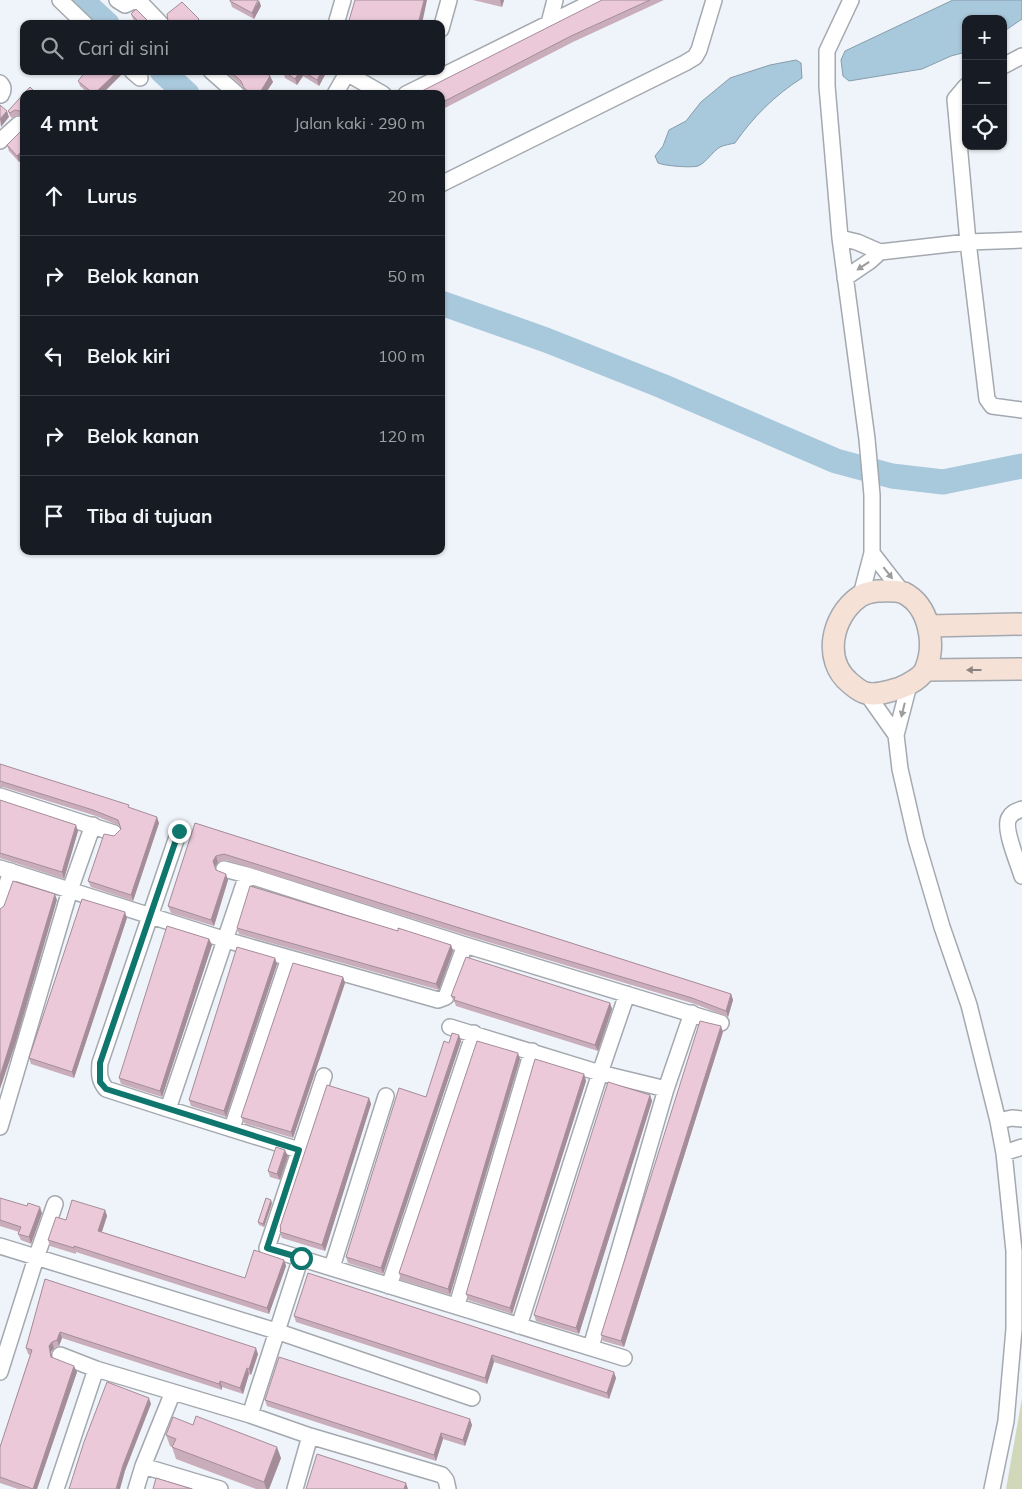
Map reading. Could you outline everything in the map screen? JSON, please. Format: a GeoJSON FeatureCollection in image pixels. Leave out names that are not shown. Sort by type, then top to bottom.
{"type":"FeatureCollection","features":[{"type":"Feature","properties":{"kind":"street"},"geometry":{"type":"LineString","coordinates":[[60,0],[81,20]]}},
{"type":"Feature","properties":{"kind":"street"},"geometry":{"type":"LineString","coordinates":[[117,0],[125,5],[129,5],[137,0],[157,20]]}},
{"type":"Feature","properties":{"kind":"street"},"geometry":{"type":"LineString","coordinates":[[337,20],[343,0]]}},
{"type":"Feature","properties":{"kind":"street"},"geometry":{"type":"LineString","coordinates":[[443,20],[449,0]]}},
{"type":"Feature","properties":{"kind":"street"},"geometry":{"type":"LineString","coordinates":[[549,23],[555,0]]}},
{"type":"Feature","properties":{"kind":"street"},"geometry":{"type":"LineString","coordinates":[[445,69],[596,0]]}},
{"type":"Feature","properties":{"kind":"street"},"geometry":{"type":"LineString","coordinates":[[445,182],[695,57],[699,50],[714,0]]}},
{"type":"Feature","properties":{"kind":"street"},"geometry":{"type":"LineString","coordinates":[[851,0],[828,51],[827,86],[840,238],[867,439],[872,495],[872,553],[860,595],[848,607],[835,628],[833,646],[836,664],[846,680],[867,694],[896,734]]}},
{"type":"Feature","properties":{"kind":"street"},"geometry":{"type":"LineString","coordinates":[[1007,64],[1022,56]]}},
{"type":"Feature","properties":{"kind":"street"},"geometry":{"type":"LineString","coordinates":[[216,75],[232,90]]}},
{"type":"Feature","properties":{"kind":"street"},"geometry":{"type":"LineString","coordinates":[[337,90],[344,75]]}},
{"type":"Feature","properties":{"kind":"street"},"geometry":{"type":"LineString","coordinates":[[350,75],[376,90]]}},
{"type":"Feature","properties":{"kind":"street"},"geometry":{"type":"LineString","coordinates":[[411,90],[428,77]]}},
{"type":"Feature","properties":{"kind":"street"},"geometry":{"type":"LineString","coordinates":[[962,91],[955,99],[968,242],[987,399],[992,406],[1022,410]]}},
{"type":"Feature","properties":{"kind":"street"},"geometry":{"type":"LineString","coordinates":[[0,141],[18,124],[20,126]]}},
{"type":"Feature","properties":{"kind":"street"},"geometry":{"type":"LineString","coordinates":[[840,238],[857,242],[880,252],[968,242],[1022,240]]}},
{"type":"Feature","properties":{"kind":"street"},"geometry":{"type":"LineString","coordinates":[[845,278],[880,252]]}},
{"type":"Feature","properties":{"kind":"street"},"geometry":{"type":"LineString","coordinates":[[867,694],[888,692],[909,685],[926,670],[932,644],[928,626],[918,605],[903,593],[872,553]]}},
{"type":"Feature","properties":{"kind":"street"},"geometry":{"type":"LineString","coordinates":[[860,595],[877,591],[903,593]]}},
{"type":"Feature","properties":{"kind":"street"},"geometry":{"type":"LineString","coordinates":[[928,626],[1022,624]]}},
{"type":"Feature","properties":{"kind":"street"},"geometry":{"type":"LineString","coordinates":[[926,670],[1022,669]]}},
{"type":"Feature","properties":{"kind":"street"},"geometry":{"type":"LineString","coordinates":[[909,685],[896,734],[900,768],[916,839],[942,927],[969,1005],[1004,1152],[1014,1250],[1014,1329],[1006,1421],[992,1489]]}},
{"type":"Feature","properties":{"kind":"street"},"geometry":{"type":"LineString","coordinates":[[0,796],[114,833]]}},
{"type":"Feature","properties":{"kind":"street"},"geometry":{"type":"LineString","coordinates":[[1022,809],[1012,813],[1008,819],[1007,828],[1022,876]]}},
{"type":"Feature","properties":{"kind":"street"},"geometry":{"type":"LineString","coordinates":[[0,1128],[70,890],[93,825]]}},
{"type":"Feature","properties":{"kind":"street"},"geometry":{"type":"LineString","coordinates":[[179,831],[100,1063],[100,1082],[106,1089],[299,1150]]}},
{"type":"Feature","properties":{"kind":"street"},"geometry":{"type":"LineString","coordinates":[[0,906],[6,869],[226,940],[438,1000],[446,997],[465,944]]}},
{"type":"Feature","properties":{"kind":"street"},"geometry":{"type":"LineString","coordinates":[[224,869],[721,1023]]}},
{"type":"Feature","properties":{"kind":"street"},"geometry":{"type":"LineString","coordinates":[[168,1109],[247,875]]}},
{"type":"Feature","properties":{"kind":"street"},"geometry":{"type":"LineString","coordinates":[[232,1128],[289,958]]}},
{"type":"Feature","properties":{"kind":"street"},"geometry":{"type":"LineString","coordinates":[[519,1326],[627,994]]}},
{"type":"Feature","properties":{"kind":"street"},"geometry":{"type":"LineString","coordinates":[[591,1347],[666,1089],[692,1013]]}},
{"type":"Feature","properties":{"kind":"street"},"geometry":{"type":"LineString","coordinates":[[450,1027],[600,1073],[666,1089]]}},
{"type":"Feature","properties":{"kind":"street"},"geometry":{"type":"LineString","coordinates":[[389,1286],[474,1034]]}},
{"type":"Feature","properties":{"kind":"street"},"geometry":{"type":"LineString","coordinates":[[457,1305],[532,1051]]}},
{"type":"Feature","properties":{"kind":"street"},"geometry":{"type":"LineString","coordinates":[[324,1076],[267,1248],[624,1358]]}},
{"type":"Feature","properties":{"kind":"street"},"geometry":{"type":"LineString","coordinates":[[332,1267],[386,1096]]}},
{"type":"Feature","properties":{"kind":"street"},"geometry":{"type":"LineString","coordinates":[[998,1121],[1012,1118],[1022,1119]]}},
{"type":"Feature","properties":{"kind":"street"},"geometry":{"type":"LineString","coordinates":[[1004,1152],[1017,1150],[1022,1146]]}},
{"type":"Feature","properties":{"kind":"street"},"geometry":{"type":"LineString","coordinates":[[0,1372],[36,1258],[56,1204]]}},
{"type":"Feature","properties":{"kind":"street"},"geometry":{"type":"LineString","coordinates":[[0,1246],[276,1331],[472,1398]]}},
{"type":"Feature","properties":{"kind":"street"},"geometry":{"type":"LineString","coordinates":[[250,1415],[301,1258]]}},
{"type":"Feature","properties":{"kind":"street"},"geometry":{"type":"LineString","coordinates":[[60,1355],[96,1369],[442,1475],[446,1480],[448,1489]]}},
{"type":"Feature","properties":{"kind":"street"},"geometry":{"type":"LineString","coordinates":[[56,1489],[96,1369]]}},
{"type":"Feature","properties":{"kind":"street"},"geometry":{"type":"LineString","coordinates":[[136,1489],[143,1466],[173,1392]]}},
{"type":"Feature","properties":{"kind":"street"},"geometry":{"type":"LineString","coordinates":[[295,1489],[310,1436]]}},
{"type":"Feature","properties":{"kind":"street"},"geometry":{"type":"LineString","coordinates":[[143,1466],[217,1489]]}},
{"type":"Feature","properties":{"kind":"green space"},"geometry":{"type":"Polygon","coordinates":[[[1022,1398],[1022,1489],[1006,1489],[1022,1398]]]}},
{"type":"Feature","properties":{"kind":"water"},"geometry":{"type":"Polygon","coordinates":[[[953,0],[1022,0],[1022,19],[1007,29],[1007,15],[962,15],[962,53],[922,69],[849,81],[843,76],[841,60],[845,51],[953,0]]]}},
{"type":"Feature","properties":{"kind":"water"},"geometry":{"type":"Polygon","coordinates":[[[796,60],[801,63],[802,78],[765,107],[735,143],[720,147],[698,166],[690,167],[658,163],[655,156],[663,146],[669,130],[686,121],[701,102],[730,78],[770,65],[796,60]]]}},
{"type":"Feature","properties":{"kind":"building"},"geometry":{"type":"Polygon","coordinates":[[[230,0],[258,0],[252,13],[230,0]]]}},
{"type":"Feature","properties":{"kind":"building"},"geometry":{"type":"Polygon","coordinates":[[[355,0],[424,0],[419,20],[349,20],[355,0]]]}},
{"type":"Feature","properties":{"kind":"building"},"geometry":{"type":"Polygon","coordinates":[[[602,0],[650,0],[571,36],[445,101],[445,90],[424,90],[602,0]]]}},
{"type":"Feature","properties":{"kind":"building"},"geometry":{"type":"Polygon","coordinates":[[[182,2],[199,19],[168,20],[167,14],[182,2]]]}},
{"type":"Feature","properties":{"kind":"building"},"geometry":{"type":"Polygon","coordinates":[[[136,9],[147,20],[137,20],[131,14],[136,9]]]}},
{"type":"Feature","properties":{"kind":"building"},"geometry":{"type":"Polygon","coordinates":[[[83,75],[114,75],[98,90],[89,90],[78,81],[83,75]]]}},
{"type":"Feature","properties":{"kind":"building"},"geometry":{"type":"Polygon","coordinates":[[[234,75],[270,76],[261,90],[247,90],[234,75]]]}},
{"type":"Feature","properties":{"kind":"building"},"geometry":{"type":"Polygon","coordinates":[[[289,75],[298,75],[295,79],[289,75]]]}},
{"type":"Feature","properties":{"kind":"building"},"geometry":{"type":"Polygon","coordinates":[[[309,75],[320,75],[317,80],[309,75]]]}},
{"type":"Feature","properties":{"kind":"building"},"geometry":{"type":"Polygon","coordinates":[[[20,98],[20,111],[15,110],[10,113],[8,111],[20,98]]]}},
{"type":"Feature","properties":{"kind":"building"},"geometry":{"type":"Polygon","coordinates":[[[0,105],[7,111],[0,119],[0,105]]]}},
{"type":"Feature","properties":{"kind":"building"},"geometry":{"type":"Polygon","coordinates":[[[20,132],[20,153],[17,156],[7,145],[20,132]]]}},
{"type":"Feature","properties":{"kind":"building"},"geometry":{"type":"Polygon","coordinates":[[[0,764],[129,805],[128,807],[157,817],[131,895],[88,881],[104,834],[114,836],[121,829],[118,820],[93,810],[0,781],[0,764]]]}},
{"type":"Feature","properties":{"kind":"building"},"geometry":{"type":"Polygon","coordinates":[[[0,800],[76,825],[62,872],[0,853],[0,800]]]}},
{"type":"Feature","properties":{"kind":"building"},"geometry":{"type":"Polygon","coordinates":[[[195,823],[731,994],[726,1011],[692,998],[224,854],[216,856],[213,861],[216,870],[226,874],[211,920],[168,906],[195,823]]]}},
{"type":"Feature","properties":{"kind":"building"},"geometry":{"type":"Polygon","coordinates":[[[13,881],[55,894],[0,1076],[0,909],[4,906],[13,881]]]}},
{"type":"Feature","properties":{"kind":"building"},"geometry":{"type":"Polygon","coordinates":[[[250,886],[451,945],[436,984],[237,928],[250,886]]]}},
{"type":"Feature","properties":{"kind":"building"},"geometry":{"type":"Polygon","coordinates":[[[82,899],[125,912],[72,1072],[29,1058],[82,899]]]}},
{"type":"Feature","properties":{"kind":"building"},"geometry":{"type":"Polygon","coordinates":[[[167,926],[209,939],[160,1091],[119,1078],[167,926]]]}},
{"type":"Feature","properties":{"kind":"building"},"geometry":{"type":"Polygon","coordinates":[[[237,947],[275,958],[224,1111],[189,1100],[237,947]]]}},
{"type":"Feature","properties":{"kind":"building"},"geometry":{"type":"Polygon","coordinates":[[[466,957],[610,1003],[595,1045],[454,1000],[455,997],[451,996],[466,957]]]}},
{"type":"Feature","properties":{"kind":"building"},"geometry":{"type":"Polygon","coordinates":[[[293,963],[343,977],[291,1132],[241,1117],[293,963]]]}},
{"type":"Feature","properties":{"kind":"building"},"geometry":{"type":"Polygon","coordinates":[[[700,1021],[721,1026],[621,1341],[601,1335],[700,1021]]]}},
{"type":"Feature","properties":{"kind":"building"},"geometry":{"type":"Polygon","coordinates":[[[452,1033],[459,1035],[381,1268],[346,1257],[399,1088],[426,1097],[444,1041],[449,1043],[452,1033]]]}},
{"type":"Feature","properties":{"kind":"building"},"geometry":{"type":"Polygon","coordinates":[[[477,1041],[518,1053],[448,1289],[399,1273],[477,1041]]]}},
{"type":"Feature","properties":{"kind":"building"},"geometry":{"type":"Polygon","coordinates":[[[535,1059],[584,1074],[510,1308],[466,1294],[535,1059]]]}},
{"type":"Feature","properties":{"kind":"building"},"geometry":{"type":"Polygon","coordinates":[[[608,1082],[650,1095],[576,1328],[534,1315],[608,1082]]]}},
{"type":"Feature","properties":{"kind":"building"},"geometry":{"type":"Polygon","coordinates":[[[327,1085],[369,1098],[322,1245],[280,1232],[280,1227],[327,1085]]]}},
{"type":"Feature","properties":{"kind":"building"},"geometry":{"type":"Polygon","coordinates":[[[276,1147],[285,1150],[277,1174],[268,1171],[276,1147]]]}},
{"type":"Feature","properties":{"kind":"building"},"geometry":{"type":"Polygon","coordinates":[[[0,1198],[27,1206],[28,1203],[40,1207],[29,1237],[18,1234],[21,1227],[0,1220],[0,1198]]]}},
{"type":"Feature","properties":{"kind":"building"},"geometry":{"type":"Polygon","coordinates":[[[266,1198],[271,1200],[263,1224],[258,1222],[266,1198]]]}},
{"type":"Feature","properties":{"kind":"building"},"geometry":{"type":"Polygon","coordinates":[[[72,1200],[105,1210],[98,1231],[245,1278],[254,1250],[284,1260],[267,1308],[74,1246],[74,1248],[48,1240],[56,1217],[66,1220],[72,1200]]]}},
{"type":"Feature","properties":{"kind":"building"},"geometry":{"type":"Polygon","coordinates":[[[308,1273],[614,1372],[607,1393],[492,1355],[485,1378],[294,1316],[308,1273]]]}},
{"type":"Feature","properties":{"kind":"building"},"geometry":{"type":"Polygon","coordinates":[[[45,1279],[256,1348],[240,1388],[220,1381],[219,1384],[60,1332],[57,1340],[49,1346],[51,1357],[74,1366],[33,1489],[0,1477],[0,1447],[32,1350],[26,1348],[45,1279]]]}},
{"type":"Feature","properties":{"kind":"building"},"geometry":{"type":"Polygon","coordinates":[[[279,1357],[470,1419],[463,1440],[441,1433],[434,1455],[265,1400],[279,1357]]]}},
{"type":"Feature","properties":{"kind":"building"},"geometry":{"type":"Polygon","coordinates":[[[107,1382],[149,1398],[123,1465],[116,1489],[69,1489],[84,1442],[107,1382]]]}},
{"type":"Feature","properties":{"kind":"building"},"geometry":{"type":"Polygon","coordinates":[[[196,1416],[277,1447],[264,1482],[172,1447],[176,1439],[166,1435],[173,1417],[193,1425],[196,1416]]]}},
{"type":"Feature","properties":{"kind":"building"},"geometry":{"type":"Polygon","coordinates":[[[317,1454],[406,1483],[404,1489],[306,1489],[317,1454]]]}},
{"type":"Feature","properties":{"kind":"building"},"geometry":{"type":"Polygon","coordinates":[[[156,1478],[192,1489],[153,1489],[156,1478]]]}},
{"type":"Feature","properties":{"kind":"waterway"},"geometry":{"type":"LineString","coordinates":[[81,0],[103,20]]}},
{"type":"Feature","properties":{"kind":"waterway"},"geometry":{"type":"LineString","coordinates":[[166,75],[183,90]]}},
{"type":"Feature","properties":{"kind":"waterway"},"geometry":{"type":"LineString","coordinates":[[445,304],[546,340],[662,386],[836,461],[892,476],[943,482],[1022,466]]}},
{"type":"Feature","properties":{"kind":"route"},"geometry":{"type":"LineString","coordinates":[[179,831],[100,1063],[100,1082],[106,1089],[299,1150],[267,1248],[301,1258]]}}]}
